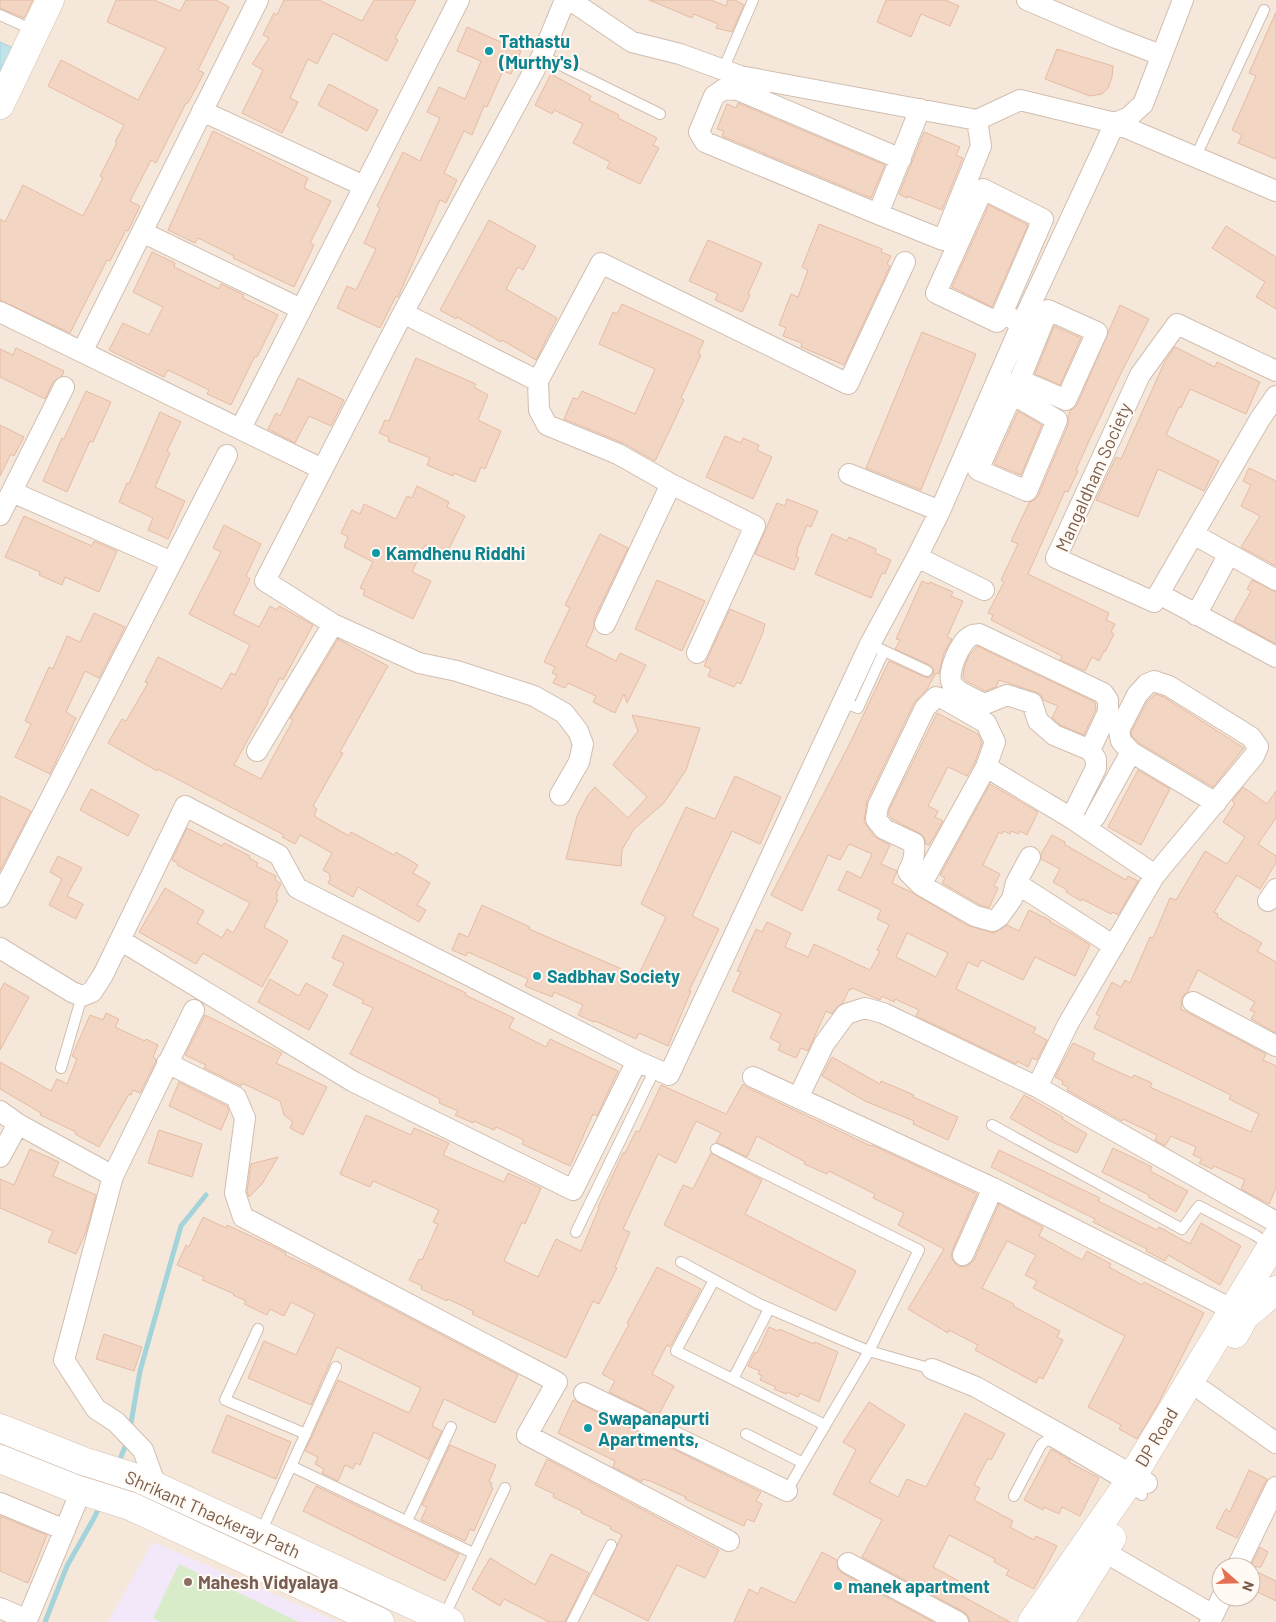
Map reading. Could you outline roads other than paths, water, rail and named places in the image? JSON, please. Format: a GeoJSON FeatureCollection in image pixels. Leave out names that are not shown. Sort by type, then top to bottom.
{"type":"FeatureCollection","features":[{"type":"Feature","properties":{"kind":"street"},"geometry":{"type":"LineString","coordinates":[[0,105],[50,0]]}},
{"type":"Feature","properties":{"kind":"street"},"geometry":{"type":"LineString","coordinates":[[82,352],[258,0]]}},
{"type":"Feature","properties":{"kind":"street"},"geometry":{"type":"LineString","coordinates":[[241,428],[459,0]]}},
{"type":"Feature","properties":{"kind":"street"},"geometry":{"type":"LineString","coordinates":[[560,795],[579,762],[583,744],[578,731],[564,713],[534,696],[457,671],[419,663],[333,624],[265,581],[403,313],[542,56],[565,0]]}},
{"type":"Feature","properties":{"kind":"street"},"geometry":{"type":"LineString","coordinates":[[570,0],[632,42],[680,54],[740,76],[977,120],[1020,100],[1115,123],[1276,191]]}},
{"type":"Feature","properties":{"kind":"street"},"geometry":{"type":"LineString","coordinates":[[1027,0],[1116,38],[1162,55]]}},
{"type":"Feature","properties":{"kind":"street"},"geometry":{"type":"LineString","coordinates":[[1010,384],[1017,397],[1057,420],[1027,491],[978,470],[1010,384],[1022,322],[1115,123],[1129,117],[1143,104],[1182,0]]}},
{"type":"Feature","properties":{"kind":"street"},"geometry":{"type":"LineString","coordinates":[[901,159],[738,90],[724,89],[714,96],[698,132],[705,142],[943,240],[981,146],[977,120]]}},
{"type":"Feature","properties":{"kind":"street"},"geometry":{"type":"LineString","coordinates":[[878,214],[920,109]]}},
{"type":"Feature","properties":{"kind":"street"},"geometry":{"type":"LineString","coordinates":[[202,111],[364,186]]}},
{"type":"Feature","properties":{"kind":"street"},"geometry":{"type":"LineString","coordinates":[[983,189],[1043,219],[1002,314],[998,322],[936,293],[983,189]]}},
{"type":"Feature","properties":{"kind":"street"},"geometry":{"type":"LineString","coordinates":[[142,232],[301,309]]}},
{"type":"Feature","properties":{"kind":"street"},"geometry":{"type":"LineString","coordinates":[[697,653],[755,526],[671,484],[618,454],[548,425],[540,410],[538,382],[602,263],[848,384],[905,262]]}},
{"type":"Feature","properties":{"kind":"street"},"geometry":{"type":"LineString","coordinates":[[0,948],[72,992],[82,996],[92,992],[103,975],[185,806],[279,855],[297,888],[669,1075],[843,702],[877,647],[940,512],[1048,310],[1097,332],[1066,400],[1024,382],[1010,384]]}},
{"type":"Feature","properties":{"kind":"street"},"geometry":{"type":"LineString","coordinates":[[0,312],[241,428],[322,470]]}},
{"type":"Feature","properties":{"kind":"street"},"geometry":{"type":"LineString","coordinates":[[403,313],[538,382]]}},
{"type":"Feature","properties":{"kind":"street"},"geometry":{"type":"LineString","coordinates":[[1002,314],[1022,322]]}},
{"type":"Feature","properties":{"kind":"street","name":"Mangaldham Society"},"geometry":{"type":"LineString","coordinates":[[1159,594],[1154,602],[1056,558],[1140,375],[1177,324],[1276,371]]}},
{"type":"Feature","properties":{"kind":"street"},"geometry":{"type":"LineString","coordinates":[[0,515],[64,387]]}},
{"type":"Feature","properties":{"kind":"street"},"geometry":{"type":"LineString","coordinates":[[1276,396],[1260,419],[1159,594],[1276,657]]}},
{"type":"Feature","properties":{"kind":"street"},"geometry":{"type":"LineString","coordinates":[[0,897],[227,455]]}},
{"type":"Feature","properties":{"kind":"street"},"geometry":{"type":"LineString","coordinates":[[849,474],[940,512]]}},
{"type":"Feature","properties":{"kind":"street"},"geometry":{"type":"LineString","coordinates":[[605,624],[671,484]]}},
{"type":"Feature","properties":{"kind":"street"},"geometry":{"type":"LineString","coordinates":[[12,492],[172,562]]}},
{"type":"Feature","properties":{"kind":"street"},"geometry":{"type":"LineString","coordinates":[[1193,534],[1276,580]]}},
{"type":"Feature","properties":{"kind":"street"},"geometry":{"type":"LineString","coordinates":[[1196,615],[1229,554]]}},
{"type":"Feature","properties":{"kind":"street"},"geometry":{"type":"LineString","coordinates":[[917,558],[984,590]]}},
{"type":"Feature","properties":{"kind":"street"},"geometry":{"type":"LineString","coordinates":[[258,751],[333,624]]}},
{"type":"Feature","properties":{"kind":"street"},"geometry":{"type":"LineString","coordinates":[[1071,818],[1096,768],[1096,759],[1090,750],[1054,735],[1038,721],[1032,703],[1007,695],[985,704],[960,691],[952,683],[950,671],[962,645],[970,636],[979,634],[1103,693],[1108,700],[1108,712],[1090,750]]}},
{"type":"Feature","properties":{"kind":"street"},"geometry":{"type":"LineString","coordinates":[[1037,1087],[1068,1024],[1155,875],[1216,803],[1254,756],[1258,747],[1252,737],[1177,691],[1154,681],[1147,684],[1137,695],[1119,730],[1121,740],[1131,752],[1216,803]]}},
{"type":"Feature","properties":{"kind":"street"},"geometry":{"type":"LineString","coordinates":[[921,885],[986,767],[995,742],[986,723],[946,700],[936,697],[925,708],[878,806],[876,819],[884,829],[914,843],[915,854],[908,872],[921,885],[975,916],[993,921],[999,917],[1012,899],[1016,884],[1030,857]]}},
{"type":"Feature","properties":{"kind":"street"},"geometry":{"type":"LineString","coordinates":[[1095,817],[1131,752]]}},
{"type":"Feature","properties":{"kind":"street"},"geometry":{"type":"LineString","coordinates":[[986,767],[1071,818],[1155,875]]}},
{"type":"Feature","properties":{"kind":"street"},"geometry":{"type":"LineString","coordinates":[[1016,884],[1114,946]]}},
{"type":"Feature","properties":{"kind":"street"},"geometry":{"type":"LineString","coordinates":[[120,940],[354,1082],[573,1190],[646,1065]]}},
{"type":"Feature","properties":{"kind":"street"},"geometry":{"type":"LineString","coordinates":[[1193,1002],[1276,1046]]}},
{"type":"Feature","properties":{"kind":"street"},"geometry":{"type":"LineString","coordinates":[[798,1098],[824,1044],[846,1014],[865,1008],[884,1013],[1037,1087],[1275,1239]]}},
{"type":"Feature","properties":{"kind":"street"},"geometry":{"type":"LineString","coordinates":[[148,1482],[144,1450],[116,1422],[96,1409],[64,1360],[113,1176],[194,1010]]}},
{"type":"Feature","properties":{"kind":"street"},"geometry":{"type":"LineString","coordinates":[[167,1064],[236,1097],[245,1118],[235,1193],[244,1217],[558,1382],[527,1435],[729,1541]]}},
{"type":"Feature","properties":{"kind":"street"},"geometry":{"type":"LineString","coordinates":[[753,1077],[993,1188],[1239,1312]]}},
{"type":"Feature","properties":{"kind":"street"},"geometry":{"type":"LineString","coordinates":[[0,1111],[18,1124],[113,1176]]}},
{"type":"Feature","properties":{"kind":"street"},"geometry":{"type":"LineString","coordinates":[[0,1157],[18,1124]]}},
{"type":"Feature","properties":{"kind":"street"},"geometry":{"type":"LineString","coordinates":[[963,1255],[993,1188]]}},
{"type":"Feature","properties":{"kind":"street","name":"DP Road"},"geometry":{"type":"LineString","coordinates":[[1032,1622],[1166,1448],[1202,1391],[1275,1239]]}},
{"type":"Feature","properties":{"kind":"street","name":"DP Road"},"geometry":{"type":"LineString","coordinates":[[1060,1622],[1103,1551],[1137,1484],[1239,1312],[1276,1290]]}},
{"type":"Feature","properties":{"kind":"street"},"geometry":{"type":"LineString","coordinates":[[932,1369],[976,1387],[1137,1484]]}},
{"type":"Feature","properties":{"kind":"street"},"geometry":{"type":"LineString","coordinates":[[1202,1391],[1276,1443]]}},
{"type":"Feature","properties":{"kind":"street"},"geometry":{"type":"LineString","coordinates":[[584,1393],[787,1491]]}},
{"type":"Feature","properties":{"kind":"street","name":"Shrikant Thackeray Path"},"geometry":{"type":"LineString","coordinates":[[0,1428],[82,1461],[148,1482],[445,1621]]}},
{"type":"Feature","properties":{"kind":"street","name":"Shrikant Thackeray Path"},"geometry":{"type":"LineString","coordinates":[[0,1459],[130,1506],[380,1622]]}},
{"type":"Feature","properties":{"kind":"street"},"geometry":{"type":"LineString","coordinates":[[1241,1557],[1276,1486]]}},
{"type":"Feature","properties":{"kind":"street"},"geometry":{"type":"LineString","coordinates":[[0,1608],[28,1620],[65,1530],[87,1492]]}},
{"type":"Feature","properties":{"kind":"street"},"geometry":{"type":"LineString","coordinates":[[0,1503],[65,1530]]}},
{"type":"Feature","properties":{"kind":"street"},"geometry":{"type":"LineString","coordinates":[[1103,1551],[1211,1618]]}},
{"type":"Feature","properties":{"kind":"street"},"geometry":{"type":"LineString","coordinates":[[848,1563],[958,1622]]}},
{"type":"Feature","properties":{"kind":"lane"},"geometry":{"type":"LineString","coordinates":[[723,70],[753,0]]}},
{"type":"Feature","properties":{"kind":"lane"},"geometry":{"type":"LineString","coordinates":[[1196,156],[1264,10]]}},
{"type":"Feature","properties":{"kind":"lane"},"geometry":{"type":"LineString","coordinates":[[0,15],[35,31]]}},
{"type":"Feature","properties":{"kind":"lane"},"geometry":{"type":"LineString","coordinates":[[542,56],[660,114]]}},
{"type":"Feature","properties":{"kind":"lane"},"geometry":{"type":"LineString","coordinates":[[877,647],[927,671]]}},
{"type":"Feature","properties":{"kind":"lane"},"geometry":{"type":"LineString","coordinates":[[61,1068],[82,996]]}},
{"type":"Feature","properties":{"kind":"lane"},"geometry":{"type":"LineString","coordinates":[[576,1232],[646,1065]]}},
{"type":"Feature","properties":{"kind":"lane"},"geometry":{"type":"LineString","coordinates":[[992,1125],[1182,1229],[1199,1206],[1255,1235],[1275,1239]]}},
{"type":"Feature","properties":{"kind":"lane"},"geometry":{"type":"LineString","coordinates":[[716,1149],[918,1250],[869,1351],[787,1491]]}},
{"type":"Feature","properties":{"kind":"lane"},"geometry":{"type":"LineString","coordinates":[[681,1262],[769,1308],[869,1351],[932,1369]]}},
{"type":"Feature","properties":{"kind":"lane"},"geometry":{"type":"LineString","coordinates":[[714,1280],[676,1350],[825,1425]]}},
{"type":"Feature","properties":{"kind":"lane"},"geometry":{"type":"LineString","coordinates":[[734,1380],[769,1308]]}},
{"type":"Feature","properties":{"kind":"lane"},"geometry":{"type":"LineString","coordinates":[[258,1329],[225,1400],[306,1434]]}},
{"type":"Feature","properties":{"kind":"lane"},"geometry":{"type":"LineString","coordinates":[[260,1534],[336,1367]]}},
{"type":"Feature","properties":{"kind":"lane"},"geometry":{"type":"LineString","coordinates":[[407,1521],[451,1427]]}},
{"type":"Feature","properties":{"kind":"lane"},"geometry":{"type":"LineString","coordinates":[[746,1434],[803,1463]]}},
{"type":"Feature","properties":{"kind":"lane"},"geometry":{"type":"LineString","coordinates":[[1014,1496],[1041,1445],[1047,1440],[1137,1484]]}},
{"type":"Feature","properties":{"kind":"lane"},"geometry":{"type":"LineString","coordinates":[[291,1466],[473,1553]]}},
{"type":"Feature","properties":{"kind":"lane"},"geometry":{"type":"LineString","coordinates":[[445,1621],[473,1553],[505,1488]]}},
{"type":"Feature","properties":{"kind":"lane"},"geometry":{"type":"LineString","coordinates":[[572,1622],[611,1545]]}},
{"type":"Feature","properties":{"kind":"water"},"geometry":{"type":"Polygon","coordinates":[[[0,42],[15,49],[0,80],[0,42]]]}},
{"type":"Feature","properties":{"kind":"waterway"},"geometry":{"type":"LineString","coordinates":[[130,1429],[140,1371],[181,1226],[206,1195]]}},
{"type":"Feature","properties":{"kind":"waterway"},"geometry":{"type":"LineString","coordinates":[[118,1464],[127,1442]]}},
{"type":"Feature","properties":{"kind":"waterway"},"geometry":{"type":"LineString","coordinates":[[45,1622],[67,1566],[101,1504]]}},
{"type":"Feature","properties":{"kind":"place","name":"Tathastu (Murthy's)"},"geometry":{"type":"Point","coordinates":[489,51]}},
{"type":"Feature","properties":{"kind":"place","name":"Kamdhenu Riddhi"},"geometry":{"type":"Point","coordinates":[376,553]}},
{"type":"Feature","properties":{"kind":"place","name":"Sadbhav Society"},"geometry":{"type":"Point","coordinates":[537,976]}},
{"type":"Feature","properties":{"kind":"place","name":"Swapanapurti Apartments,"},"geometry":{"type":"Point","coordinates":[588,1428]}},
{"type":"Feature","properties":{"kind":"place","name":"Mahesh Vidyalaya"},"geometry":{"type":"Point","coordinates":[188,1582]}},
{"type":"Feature","properties":{"kind":"place","name":"manek apartment"},"geometry":{"type":"Point","coordinates":[838,1586]}}]}
